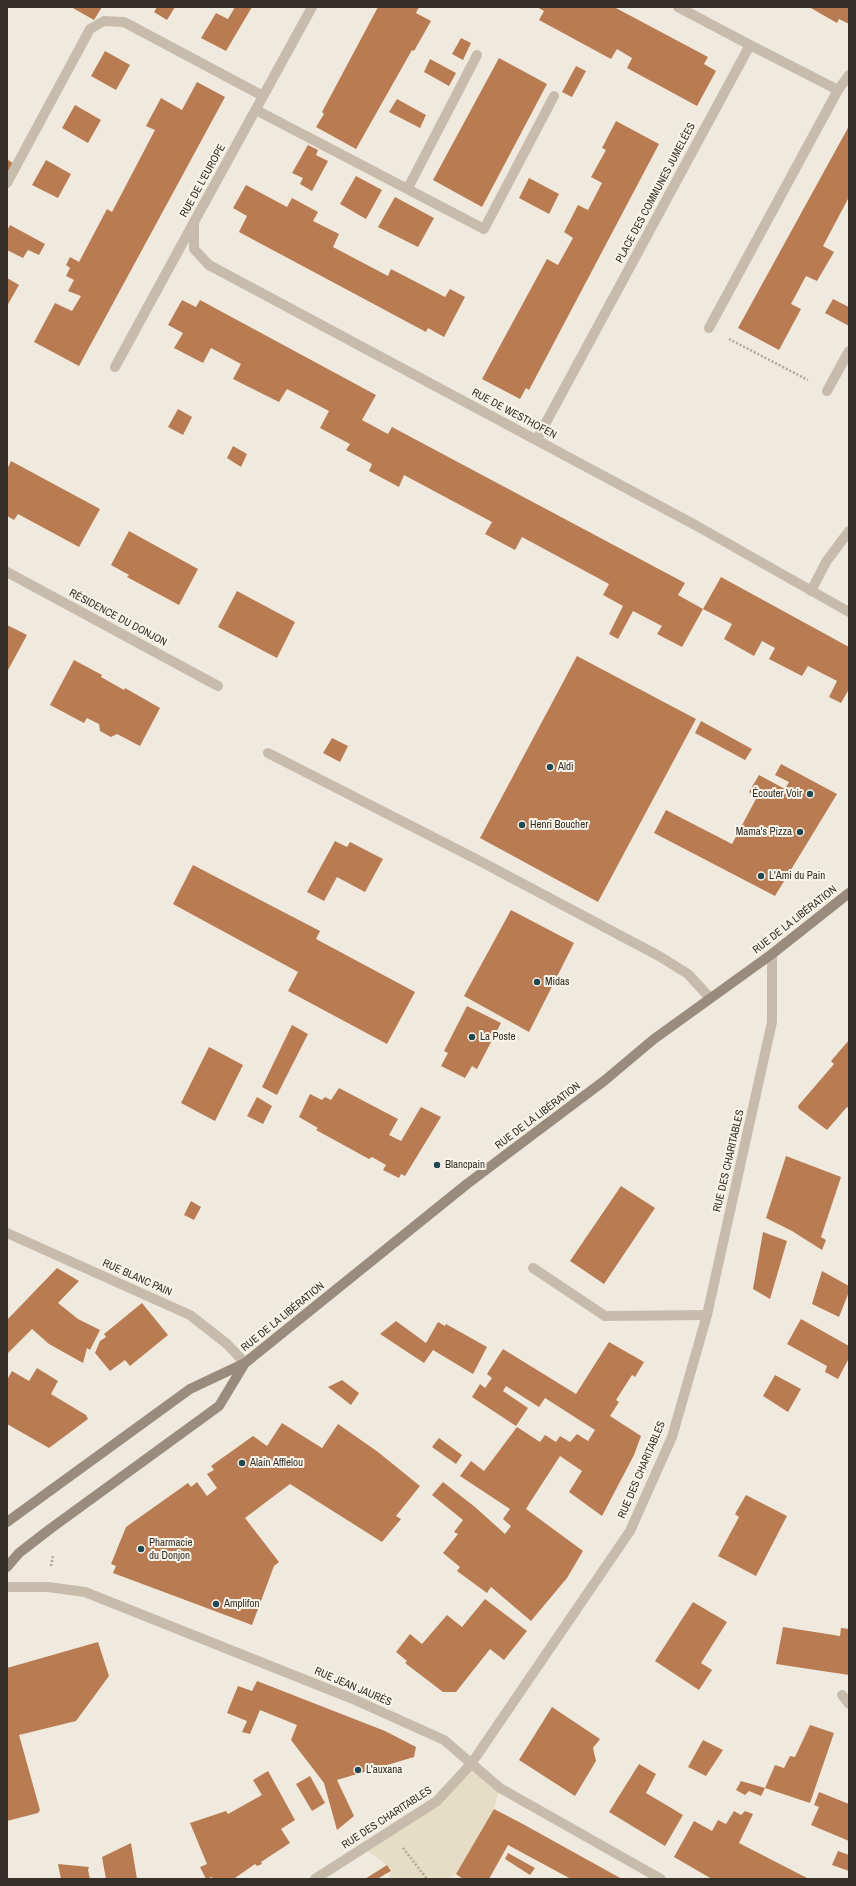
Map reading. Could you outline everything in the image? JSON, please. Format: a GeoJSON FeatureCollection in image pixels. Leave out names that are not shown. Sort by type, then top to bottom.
{"type":"FeatureCollection","features":[{"type":"Feature","properties":{"kind":"main road","name":"RUE DE LA LIBÉRATION"},"geometry":{"type":"LineString","coordinates":[[7,1522],[190,1389],[245,1364],[467,1184],[710,998],[772,954],[849,893]]}},
{"type":"Feature","properties":{"kind":"main road","name":"RUE DE LA LIBÉRATION"},"geometry":{"type":"LineString","coordinates":[[7,1567],[19,1553],[219,1406],[245,1364]]}},
{"type":"Feature","properties":{"kind":"street","name":"RUE DE L'EUROPE"},"geometry":{"type":"LineString","coordinates":[[115,367],[312,7]]}},
{"type":"Feature","properties":{"kind":"street"},"geometry":{"type":"LineString","coordinates":[[678,7],[838,90]]}},
{"type":"Feature","properties":{"kind":"street"},"geometry":{"type":"LineString","coordinates":[[7,183],[90,29],[104,21],[124,22],[264,96]]}},
{"type":"Feature","properties":{"kind":"street","name":"PLACE DES COMMUNES JUMELÉES"},"geometry":{"type":"LineString","coordinates":[[537,440],[750,45]]}},
{"type":"Feature","properties":{"kind":"street"},"geometry":{"type":"LineString","coordinates":[[408,188],[477,55]]}},
{"type":"Feature","properties":{"kind":"street"},"geometry":{"type":"LineString","coordinates":[[709,328],[838,90],[849,75]]}},
{"type":"Feature","properties":{"kind":"street"},"geometry":{"type":"LineString","coordinates":[[256,110],[484,229],[554,96]]}},
{"type":"Feature","properties":{"kind":"street","name":"RUE DE WESTHOFEN"},"geometry":{"type":"LineString","coordinates":[[194,222],[194,249],[209,265],[697,526],[849,612]]}},
{"type":"Feature","properties":{"kind":"street"},"geometry":{"type":"LineString","coordinates":[[827,391],[849,351]]}},
{"type":"Feature","properties":{"kind":"street"},"geometry":{"type":"LineString","coordinates":[[811,591],[826,562],[849,531]]}},
{"type":"Feature","properties":{"kind":"street","name":"RÉSIDENCE DU DONJON"},"geometry":{"type":"LineString","coordinates":[[7,572],[218,686]]}},
{"type":"Feature","properties":{"kind":"street"},"geometry":{"type":"LineString","coordinates":[[268,753],[476,859],[659,956],[688,974],[710,998]]}},
{"type":"Feature","properties":{"kind":"street","name":"RUE DES CHARITABLES"},"geometry":{"type":"LineString","coordinates":[[315,1879],[437,1801],[471,1764],[630,1530],[672,1437],[707,1315],[772,1022],[772,954]]}},
{"type":"Feature","properties":{"kind":"street","name":"RUE BLANC PAIN"},"geometry":{"type":"LineString","coordinates":[[7,1233],[190,1315],[227,1344],[245,1364]]}},
{"type":"Feature","properties":{"kind":"street"},"geometry":{"type":"LineString","coordinates":[[534,1268],[605,1316],[707,1315]]}},
{"type":"Feature","properties":{"kind":"street","name":"RUE JEAN JAURÈS"},"geometry":{"type":"LineString","coordinates":[[7,1587],[48,1587],[85,1592],[353,1699],[444,1740],[500,1788],[661,1879]]}},
{"type":"Feature","properties":{"kind":"street"},"geometry":{"type":"LineString","coordinates":[[842,1695],[849,1704]]}},
{"type":"Feature","properties":{"kind":"path"},"geometry":{"type":"LineString","coordinates":[[709,328],[827,391]]}},
{"type":"Feature","properties":{"kind":"path"},"geometry":{"type":"LineString","coordinates":[[390,1831],[427,1879]]}},
{"type":"Feature","properties":{"kind":"shaded area"},"geometry":{"type":"Polygon","coordinates":[[[471,1764],[500,1788],[494,1809],[456,1874],[449,1879],[388,1879],[391,1871],[387,1865],[363,1848],[437,1801],[471,1764]]]}},
{"type":"Feature","properties":{"kind":"building"},"geometry":{"type":"Polygon","coordinates":[[[71,7],[102,7],[94,20],[71,7]]]}},
{"type":"Feature","properties":{"kind":"building"},"geometry":{"type":"Polygon","coordinates":[[[157,7],[175,7],[167,20],[154,12],[157,7]]]}},
{"type":"Feature","properties":{"kind":"building"},"geometry":{"type":"Polygon","coordinates":[[[235,7],[252,7],[226,51],[201,38],[216,13],[228,19],[235,7]]]}},
{"type":"Feature","properties":{"kind":"building"},"geometry":{"type":"Polygon","coordinates":[[[378,7],[419,7],[416,13],[431,21],[414,51],[412,50],[356,149],[316,127],[324,114],[322,112],[378,7]]]}},
{"type":"Feature","properties":{"kind":"building"},"geometry":{"type":"Polygon","coordinates":[[[537,7],[614,7],[708,57],[704,64],[716,71],[697,106],[627,68],[632,58],[617,49],[611,59],[539,20],[544,11],[537,7]]]}},
{"type":"Feature","properties":{"kind":"building"},"geometry":{"type":"Polygon","coordinates":[[[809,7],[849,7],[849,24],[839,19],[837,23],[809,7]]]}},
{"type":"Feature","properties":{"kind":"building"},"geometry":{"type":"Polygon","coordinates":[[[461,38],[471,43],[463,60],[452,54],[461,38]]]}},
{"type":"Feature","properties":{"kind":"building"},"geometry":{"type":"Polygon","coordinates":[[[105,51],[130,65],[116,90],[91,76],[105,51]]]}},
{"type":"Feature","properties":{"kind":"building"},"geometry":{"type":"Polygon","coordinates":[[[499,58],[547,84],[482,207],[433,180],[499,58]]]}},
{"type":"Feature","properties":{"kind":"building"},"geometry":{"type":"Polygon","coordinates":[[[430,59],[456,73],[449,86],[424,72],[430,59]]]}},
{"type":"Feature","properties":{"kind":"building"},"geometry":{"type":"Polygon","coordinates":[[[576,66],[586,71],[572,97],[562,92],[576,66]]]}},
{"type":"Feature","properties":{"kind":"building"},"geometry":{"type":"Polygon","coordinates":[[[197,82],[225,97],[79,366],[34,342],[55,303],[72,311],[81,296],[68,291],[74,280],[66,276],[70,268],[66,265],[70,257],[79,262],[107,209],[112,212],[155,130],[146,126],[161,98],[182,110],[197,82]]]}},
{"type":"Feature","properties":{"kind":"building"},"geometry":{"type":"Polygon","coordinates":[[[397,99],[426,115],[420,128],[389,112],[397,99]]]}},
{"type":"Feature","properties":{"kind":"building"},"geometry":{"type":"Polygon","coordinates":[[[75,105],[101,120],[88,143],[62,128],[75,105]]]}},
{"type":"Feature","properties":{"kind":"building"},"geometry":{"type":"Polygon","coordinates":[[[616,121],[659,144],[529,390],[526,388],[520,399],[482,379],[547,259],[558,265],[573,238],[564,232],[578,205],[588,210],[602,183],[591,177],[606,150],[602,148],[616,121]]]}},
{"type":"Feature","properties":{"kind":"building"},"geometry":{"type":"Polygon","coordinates":[[[849,126],[849,197],[823,246],[834,252],[817,281],[806,276],[791,304],[801,309],[779,350],[738,328],[849,126]]]}},
{"type":"Feature","properties":{"kind":"building"},"geometry":{"type":"Polygon","coordinates":[[[308,145],[318,150],[316,155],[328,161],[312,191],[300,184],[303,178],[292,173],[308,145]]]}},
{"type":"Feature","properties":{"kind":"building"},"geometry":{"type":"Polygon","coordinates":[[[8,160],[13,163],[7,175],[7,161],[8,160]]]}},
{"type":"Feature","properties":{"kind":"building"},"geometry":{"type":"Polygon","coordinates":[[[46,160],[71,174],[58,198],[32,185],[46,160]]]}},
{"type":"Feature","properties":{"kind":"building"},"geometry":{"type":"Polygon","coordinates":[[[356,176],[382,190],[366,219],[340,204],[356,176]]]}},
{"type":"Feature","properties":{"kind":"building"},"geometry":{"type":"Polygon","coordinates":[[[529,178],[559,194],[549,214],[519,198],[529,178]]]}},
{"type":"Feature","properties":{"kind":"building"},"geometry":{"type":"Polygon","coordinates":[[[246,185],[287,207],[292,198],[318,212],[313,221],[339,234],[333,247],[388,276],[391,269],[445,297],[450,289],[465,297],[444,337],[428,328],[426,332],[239,232],[247,216],[233,208],[246,185]]]}},
{"type":"Feature","properties":{"kind":"building"},"geometry":{"type":"Polygon","coordinates":[[[395,197],[434,218],[418,247],[378,227],[395,197]]]}},
{"type":"Feature","properties":{"kind":"building"},"geometry":{"type":"Polygon","coordinates":[[[10,225],[45,244],[39,255],[28,250],[23,258],[7,250],[7,231],[10,225]]]}},
{"type":"Feature","properties":{"kind":"building"},"geometry":{"type":"Polygon","coordinates":[[[7,278],[19,285],[7,306],[7,278]]]}},
{"type":"Feature","properties":{"kind":"building"},"geometry":{"type":"Polygon","coordinates":[[[833,299],[849,307],[849,326],[825,313],[833,299]]]}},
{"type":"Feature","properties":{"kind":"building"},"geometry":{"type":"Polygon","coordinates":[[[182,300],[196,307],[200,300],[376,395],[362,420],[388,434],[392,427],[685,583],[678,595],[703,609],[682,647],[657,634],[662,626],[633,611],[618,639],[609,634],[623,606],[603,595],[609,584],[522,537],[515,550],[485,534],[492,522],[404,475],[399,487],[369,471],[372,464],[346,450],[350,444],[320,428],[329,411],[287,389],[279,402],[233,379],[241,364],[211,348],[203,363],[174,348],[183,333],[168,325],[182,300]]]}},
{"type":"Feature","properties":{"kind":"building"},"geometry":{"type":"Polygon","coordinates":[[[178,409],[192,417],[183,435],[168,427],[178,409]]]}},
{"type":"Feature","properties":{"kind":"building"},"geometry":{"type":"Polygon","coordinates":[[[233,446],[247,454],[241,467],[227,458],[233,446]]]}},
{"type":"Feature","properties":{"kind":"building"},"geometry":{"type":"Polygon","coordinates":[[[11,461],[100,509],[79,547],[18,514],[14,520],[7,516],[7,470],[11,461]]]}},
{"type":"Feature","properties":{"kind":"building"},"geometry":{"type":"Polygon","coordinates":[[[129,531],[198,569],[179,605],[127,577],[129,575],[111,565],[129,531]]]}},
{"type":"Feature","properties":{"kind":"building"},"geometry":{"type":"Polygon","coordinates":[[[721,577],[849,647],[849,689],[841,703],[829,697],[837,681],[808,666],[802,676],[769,659],[775,648],[762,641],[754,656],[724,639],[732,624],[703,609],[721,577]]]}},
{"type":"Feature","properties":{"kind":"building"},"geometry":{"type":"Polygon","coordinates":[[[237,591],[295,622],[277,658],[218,627],[237,591]]]}},
{"type":"Feature","properties":{"kind":"building"},"geometry":{"type":"Polygon","coordinates":[[[7,625],[27,635],[7,672],[7,625]]]}},
{"type":"Feature","properties":{"kind":"building"},"geometry":{"type":"Polygon","coordinates":[[[577,656],[696,719],[598,902],[480,838],[577,656]]]}},
{"type":"Feature","properties":{"kind":"building"},"geometry":{"type":"Polygon","coordinates":[[[74,660],[102,675],[101,677],[124,690],[125,688],[160,708],[140,746],[117,734],[111,737],[100,731],[99,724],[87,718],[84,723],[50,705],[74,660]]]}},
{"type":"Feature","properties":{"kind":"building"},"geometry":{"type":"Polygon","coordinates":[[[701,721],[752,749],[745,760],[695,733],[701,721]]]}},
{"type":"Feature","properties":{"kind":"building"},"geometry":{"type":"Polygon","coordinates":[[[332,738],[348,746],[340,762],[323,753],[332,738]]]}},
{"type":"Feature","properties":{"kind":"building"},"geometry":{"type":"Polygon","coordinates":[[[781,764],[837,794],[775,896],[654,833],[666,810],[732,844],[757,797],[749,792],[759,775],[785,789],[789,782],[775,775],[781,764]]]}},
{"type":"Feature","properties":{"kind":"building"},"geometry":{"type":"Polygon","coordinates":[[[335,841],[347,847],[350,842],[383,859],[365,892],[337,877],[324,901],[307,892],[335,841]]]}},
{"type":"Feature","properties":{"kind":"building"},"geometry":{"type":"Polygon","coordinates":[[[193,865],[320,931],[316,939],[415,992],[387,1044],[288,991],[298,972],[173,904],[193,865]]]}},
{"type":"Feature","properties":{"kind":"building"},"geometry":{"type":"Polygon","coordinates":[[[511,910],[574,943],[529,1032],[464,996],[511,910]]]}},
{"type":"Feature","properties":{"kind":"building","name":"La Poste"},"geometry":{"type":"Polygon","coordinates":[[[467,1006],[501,1023],[477,1069],[472,1066],[465,1078],[441,1066],[448,1053],[444,1051],[467,1006]]]}},
{"type":"Feature","properties":{"kind":"building"},"geometry":{"type":"Polygon","coordinates":[[[292,1025],[308,1034],[277,1095],[262,1087],[292,1025]]]}},
{"type":"Feature","properties":{"kind":"building"},"geometry":{"type":"Polygon","coordinates":[[[849,1040],[849,1109],[847,1107],[827,1130],[799,1109],[798,1106],[834,1064],[831,1061],[849,1040]]]}},
{"type":"Feature","properties":{"kind":"building"},"geometry":{"type":"Polygon","coordinates":[[[209,1047],[243,1065],[215,1121],[181,1103],[209,1047]]]}},
{"type":"Feature","properties":{"kind":"building"},"geometry":{"type":"Polygon","coordinates":[[[339,1088],[398,1119],[389,1135],[401,1141],[421,1107],[441,1117],[405,1176],[401,1174],[399,1178],[383,1170],[386,1165],[372,1157],[369,1159],[316,1130],[318,1128],[299,1117],[310,1094],[322,1100],[325,1097],[331,1100],[339,1088]]]}},
{"type":"Feature","properties":{"kind":"building"},"geometry":{"type":"Polygon","coordinates":[[[257,1097],[272,1106],[263,1124],[247,1116],[257,1097]]]}},
{"type":"Feature","properties":{"kind":"building"},"geometry":{"type":"Polygon","coordinates":[[[786,1156],[841,1177],[821,1237],[826,1240],[822,1250],[792,1231],[766,1218],[786,1156]]]}},
{"type":"Feature","properties":{"kind":"building"},"geometry":{"type":"Polygon","coordinates":[[[621,1186],[655,1208],[604,1284],[570,1261],[621,1186]]]}},
{"type":"Feature","properties":{"kind":"building"},"geometry":{"type":"Polygon","coordinates":[[[191,1201],[201,1207],[194,1220],[184,1215],[191,1201]]]}},
{"type":"Feature","properties":{"kind":"building"},"geometry":{"type":"Polygon","coordinates":[[[763,1232],[787,1241],[770,1299],[753,1289],[763,1232]]]}},
{"type":"Feature","properties":{"kind":"building"},"geometry":{"type":"Polygon","coordinates":[[[57,1268],[79,1281],[58,1303],[78,1319],[100,1330],[90,1350],[87,1348],[83,1363],[49,1344],[32,1329],[7,1354],[7,1320],[57,1268]]]}},
{"type":"Feature","properties":{"kind":"building"},"geometry":{"type":"Polygon","coordinates":[[[822,1271],[849,1286],[849,1292],[839,1317],[812,1304],[822,1271]]]}},
{"type":"Feature","properties":{"kind":"building"},"geometry":{"type":"Polygon","coordinates":[[[142,1303],[168,1335],[130,1366],[125,1360],[110,1371],[95,1353],[100,1341],[106,1337],[104,1334],[142,1303]]]}},
{"type":"Feature","properties":{"kind":"building"},"geometry":{"type":"Polygon","coordinates":[[[801,1319],[849,1346],[849,1358],[838,1379],[825,1372],[827,1366],[787,1344],[801,1319]]]}},
{"type":"Feature","properties":{"kind":"building"},"geometry":{"type":"Polygon","coordinates":[[[396,1321],[426,1343],[438,1322],[445,1326],[446,1324],[487,1347],[473,1374],[433,1350],[424,1363],[380,1334],[396,1321]]]}},
{"type":"Feature","properties":{"kind":"building"},"geometry":{"type":"Polygon","coordinates":[[[609,1342],[644,1362],[635,1377],[632,1375],[616,1400],[619,1402],[610,1416],[641,1436],[634,1455],[602,1516],[569,1492],[582,1471],[560,1456],[526,1509],[583,1551],[567,1578],[531,1621],[491,1587],[487,1593],[457,1571],[460,1567],[443,1553],[458,1534],[454,1532],[463,1520],[432,1495],[443,1482],[475,1507],[505,1534],[511,1526],[503,1519],[510,1509],[460,1476],[471,1461],[484,1471],[517,1427],[540,1442],[545,1435],[556,1442],[560,1436],[570,1442],[577,1434],[588,1441],[595,1430],[545,1398],[539,1407],[506,1386],[503,1391],[528,1408],[516,1426],[472,1397],[480,1384],[485,1388],[492,1378],[487,1374],[503,1349],[576,1394],[609,1342]]]}},
{"type":"Feature","properties":{"kind":"building"},"geometry":{"type":"Polygon","coordinates":[[[37,1368],[58,1381],[51,1394],[86,1415],[88,1419],[49,1448],[7,1424],[7,1380],[12,1371],[29,1381],[37,1368]]]}},
{"type":"Feature","properties":{"kind":"building"},"geometry":{"type":"Polygon","coordinates":[[[775,1375],[801,1389],[788,1412],[763,1396],[775,1375]]]}},
{"type":"Feature","properties":{"kind":"building"},"geometry":{"type":"Polygon","coordinates":[[[342,1380],[359,1393],[351,1405],[328,1387],[342,1380]]]}},
{"type":"Feature","properties":{"kind":"building"},"geometry":{"type":"Polygon","coordinates":[[[282,1423],[322,1448],[338,1424],[378,1452],[420,1486],[396,1516],[401,1519],[382,1542],[290,1484],[245,1518],[279,1562],[274,1566],[252,1625],[113,1573],[116,1566],[111,1564],[126,1527],[188,1483],[191,1487],[197,1482],[207,1496],[217,1488],[207,1474],[214,1470],[211,1466],[253,1436],[267,1446],[282,1423]]]}},
{"type":"Feature","properties":{"kind":"building"},"geometry":{"type":"Polygon","coordinates":[[[439,1438],[462,1455],[456,1464],[432,1447],[439,1438]]]}},
{"type":"Feature","properties":{"kind":"building"},"geometry":{"type":"Polygon","coordinates":[[[746,1495],[787,1516],[756,1576],[718,1556],[739,1517],[735,1514],[746,1495]]]}},
{"type":"Feature","properties":{"kind":"building"},"geometry":{"type":"Polygon","coordinates":[[[485,1599],[527,1631],[504,1660],[490,1649],[456,1692],[443,1692],[405,1663],[407,1661],[396,1652],[410,1634],[422,1644],[447,1615],[462,1627],[485,1599]]]}},
{"type":"Feature","properties":{"kind":"building"},"geometry":{"type":"Polygon","coordinates":[[[693,1602],[727,1622],[701,1663],[712,1670],[699,1690],[655,1661],[693,1602]]]}},
{"type":"Feature","properties":{"kind":"building"},"geometry":{"type":"Polygon","coordinates":[[[783,1627],[840,1636],[841,1628],[849,1629],[849,1675],[776,1664],[783,1627]]]}},
{"type":"Feature","properties":{"kind":"building"},"geometry":{"type":"Polygon","coordinates":[[[98,1642],[109,1676],[76,1721],[19,1735],[40,1810],[38,1813],[7,1821],[7,1668],[98,1642]]]}},
{"type":"Feature","properties":{"kind":"building"},"geometry":{"type":"Polygon","coordinates":[[[257,1681],[385,1731],[416,1747],[414,1757],[337,1780],[354,1816],[337,1830],[324,1783],[291,1740],[297,1725],[260,1710],[250,1734],[242,1732],[247,1721],[227,1713],[238,1686],[252,1691],[257,1681]]]}},
{"type":"Feature","properties":{"kind":"building"},"geometry":{"type":"Polygon","coordinates":[[[552,1707],[600,1739],[593,1748],[596,1761],[575,1796],[519,1760],[552,1707]]]}},
{"type":"Feature","properties":{"kind":"building"},"geometry":{"type":"Polygon","coordinates":[[[810,1725],[834,1733],[810,1803],[765,1788],[775,1765],[784,1768],[790,1756],[795,1757],[810,1725]]]}},
{"type":"Feature","properties":{"kind":"building"},"geometry":{"type":"Polygon","coordinates":[[[703,1740],[723,1750],[706,1776],[688,1767],[703,1740]]]}},
{"type":"Feature","properties":{"kind":"building"},"geometry":{"type":"Polygon","coordinates":[[[639,1764],[656,1774],[646,1793],[683,1815],[665,1846],[609,1812],[639,1764]]]}},
{"type":"Feature","properties":{"kind":"building"},"geometry":{"type":"Polygon","coordinates":[[[268,1771],[295,1820],[281,1829],[290,1843],[261,1862],[262,1864],[257,1866],[255,1864],[235,1879],[213,1879],[212,1877],[206,1879],[200,1867],[207,1864],[190,1823],[226,1811],[228,1814],[262,1795],[253,1780],[268,1771]]]}},
{"type":"Feature","properties":{"kind":"building"},"geometry":{"type":"Polygon","coordinates":[[[310,1776],[325,1803],[312,1811],[296,1784],[310,1776]]]}},
{"type":"Feature","properties":{"kind":"building"},"geometry":{"type":"Polygon","coordinates":[[[741,1781],[765,1788],[761,1796],[749,1791],[745,1795],[736,1790],[741,1781]]]}},
{"type":"Feature","properties":{"kind":"building"},"geometry":{"type":"Polygon","coordinates":[[[819,1792],[849,1804],[849,1841],[811,1825],[819,1807],[814,1805],[819,1792]]]}},
{"type":"Feature","properties":{"kind":"building"},"geometry":{"type":"Polygon","coordinates":[[[494,1809],[622,1879],[571,1879],[508,1845],[489,1879],[463,1879],[456,1874],[494,1809]]]}},
{"type":"Feature","properties":{"kind":"building"},"geometry":{"type":"Polygon","coordinates":[[[734,1811],[741,1815],[745,1811],[753,1814],[739,1843],[809,1879],[712,1879],[674,1857],[694,1821],[712,1831],[718,1820],[726,1824],[734,1811]]]}},
{"type":"Feature","properties":{"kind":"building"},"geometry":{"type":"Polygon","coordinates":[[[131,1843],[137,1879],[106,1879],[102,1857],[131,1843]]]}},
{"type":"Feature","properties":{"kind":"building"},"geometry":{"type":"Polygon","coordinates":[[[838,1851],[849,1855],[849,1871],[832,1865],[838,1851]]]}},
{"type":"Feature","properties":{"kind":"building"},"geometry":{"type":"Polygon","coordinates":[[[508,1853],[535,1868],[530,1875],[505,1859],[508,1853]]]}},
{"type":"Feature","properties":{"kind":"building"},"geometry":{"type":"Polygon","coordinates":[[[58,1864],[89,1867],[88,1870],[90,1879],[61,1879],[58,1864]]]}},
{"type":"Feature","properties":{"kind":"building"},"geometry":{"type":"Polygon","coordinates":[[[387,1865],[391,1871],[377,1879],[365,1879],[387,1865]]]}},
{"type":"Feature","properties":{"kind":"place","name":"Aldi"},"geometry":{"type":"Point","coordinates":[550,767]}},
{"type":"Feature","properties":{"kind":"place","name":"Écouter Voir"},"geometry":{"type":"Point","coordinates":[810,794]}},
{"type":"Feature","properties":{"kind":"place","name":"Henri Boucher"},"geometry":{"type":"Point","coordinates":[522,825]}},
{"type":"Feature","properties":{"kind":"place","name":"Mama's Pizza"},"geometry":{"type":"Point","coordinates":[800,832]}},
{"type":"Feature","properties":{"kind":"place","name":"L'Ami du Pain"},"geometry":{"type":"Point","coordinates":[761,876]}},
{"type":"Feature","properties":{"kind":"place","name":"Midas"},"geometry":{"type":"Point","coordinates":[537,982]}},
{"type":"Feature","properties":{"kind":"place","name":"La Poste"},"geometry":{"type":"Point","coordinates":[472,1037]}},
{"type":"Feature","properties":{"kind":"place","name":"Blancpain"},"geometry":{"type":"Point","coordinates":[437,1165]}},
{"type":"Feature","properties":{"kind":"place","name":"Alain Afflelou"},"geometry":{"type":"Point","coordinates":[242,1463]}},
{"type":"Feature","properties":{"kind":"place","name":"Pharmacie du Donjon"},"geometry":{"type":"Point","coordinates":[141,1549]}},
{"type":"Feature","properties":{"kind":"place","name":"Amplifon"},"geometry":{"type":"Point","coordinates":[216,1604]}},
{"type":"Feature","properties":{"kind":"place","name":"L'auxana"},"geometry":{"type":"Point","coordinates":[358,1770]}}]}
